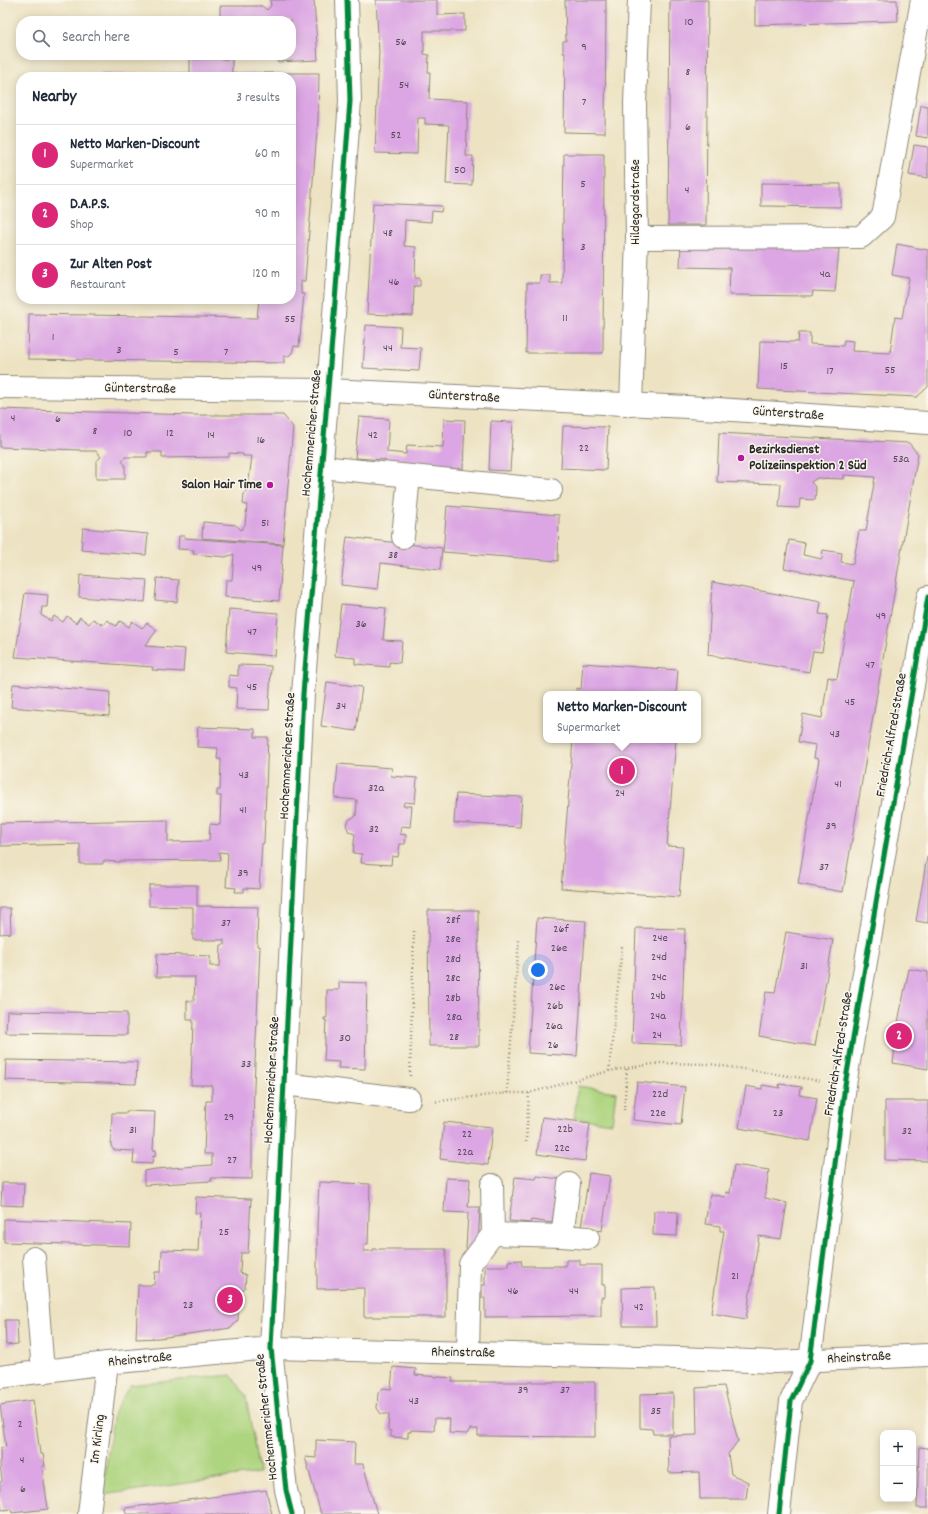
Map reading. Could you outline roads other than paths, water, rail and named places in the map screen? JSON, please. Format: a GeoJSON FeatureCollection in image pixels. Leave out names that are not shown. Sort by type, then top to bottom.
{"type":"FeatureCollection","features":[{"type":"Feature","properties":{"kind":"street","name":"Hochemmericher Straße"},"geometry":{"type":"LineString","coordinates":[[292,1514],[286,1490],[272,1348],[303,694],[350,101],[346,0]]}},
{"type":"Feature","properties":{"kind":"street","name":"Hildegardstraße"},"geometry":{"type":"LineString","coordinates":[[631,404],[637,238],[635,104],[639,0]]}},
{"type":"Feature","properties":{"kind":"street"},"geometry":{"type":"LineString","coordinates":[[637,238],[860,236],[883,217],[922,0]]}},
{"type":"Feature","properties":{"kind":"street","name":"Günterstraße"},"geometry":{"type":"LineString","coordinates":[[0,387],[328,390],[631,404],[928,422]]}},
{"type":"Feature","properties":{"kind":"street"},"geometry":{"type":"LineString","coordinates":[[322,467],[551,490]]}},
{"type":"Feature","properties":{"kind":"street"},"geometry":{"type":"LineString","coordinates":[[403,537],[409,476]]}},
{"type":"Feature","properties":{"kind":"street","name":"Friedrich-Alfred-Straße"},"geometry":{"type":"LineString","coordinates":[[779,1514],[791,1401],[810,1361],[845,1085],[928,597]]}},
{"type":"Feature","properties":{"kind":"street"},"geometry":{"type":"LineString","coordinates":[[284,1084],[409,1099]]}},
{"type":"Feature","properties":{"kind":"street"},"geometry":{"type":"LineString","coordinates":[[562,1236],[569,1184]]}},
{"type":"Feature","properties":{"kind":"street"},"geometry":{"type":"LineString","coordinates":[[468,1353],[470,1264],[493,1234],[492,1185]]}},
{"type":"Feature","properties":{"kind":"street"},"geometry":{"type":"LineString","coordinates":[[493,1234],[588,1238]]}},
{"type":"Feature","properties":{"kind":"street"},"geometry":{"type":"LineString","coordinates":[[34,1258],[43,1372]]}},
{"type":"Feature","properties":{"kind":"street","name":"Rheinstraße"},"geometry":{"type":"LineString","coordinates":[[0,1377],[107,1363],[272,1348],[679,1358],[774,1362],[928,1355]]}},
{"type":"Feature","properties":{"kind":"street","name":"Im Kirling"},"geometry":{"type":"LineString","coordinates":[[89,1514],[107,1363]]}},
{"type":"Feature","properties":{"kind":"place","name":"Bezirksdienst Polizeiinspektion 2 Süd"},"geometry":{"type":"Point","coordinates":[741,458]}},
{"type":"Feature","properties":{"kind":"place","name":"Salon Hair Time"},"geometry":{"type":"Point","coordinates":[270,485]}},
{"type":"Feature","properties":{"kind":"place","name":"Netto Marken-Discount"},"geometry":{"type":"Point","coordinates":[622,771]}},
{"type":"Feature","properties":{"kind":"place","name":"D.A.P.S."},"geometry":{"type":"Point","coordinates":[899,1036]}},
{"type":"Feature","properties":{"kind":"place","name":"Zur Alten Post"},"geometry":{"type":"Point","coordinates":[230,1300]}}]}
